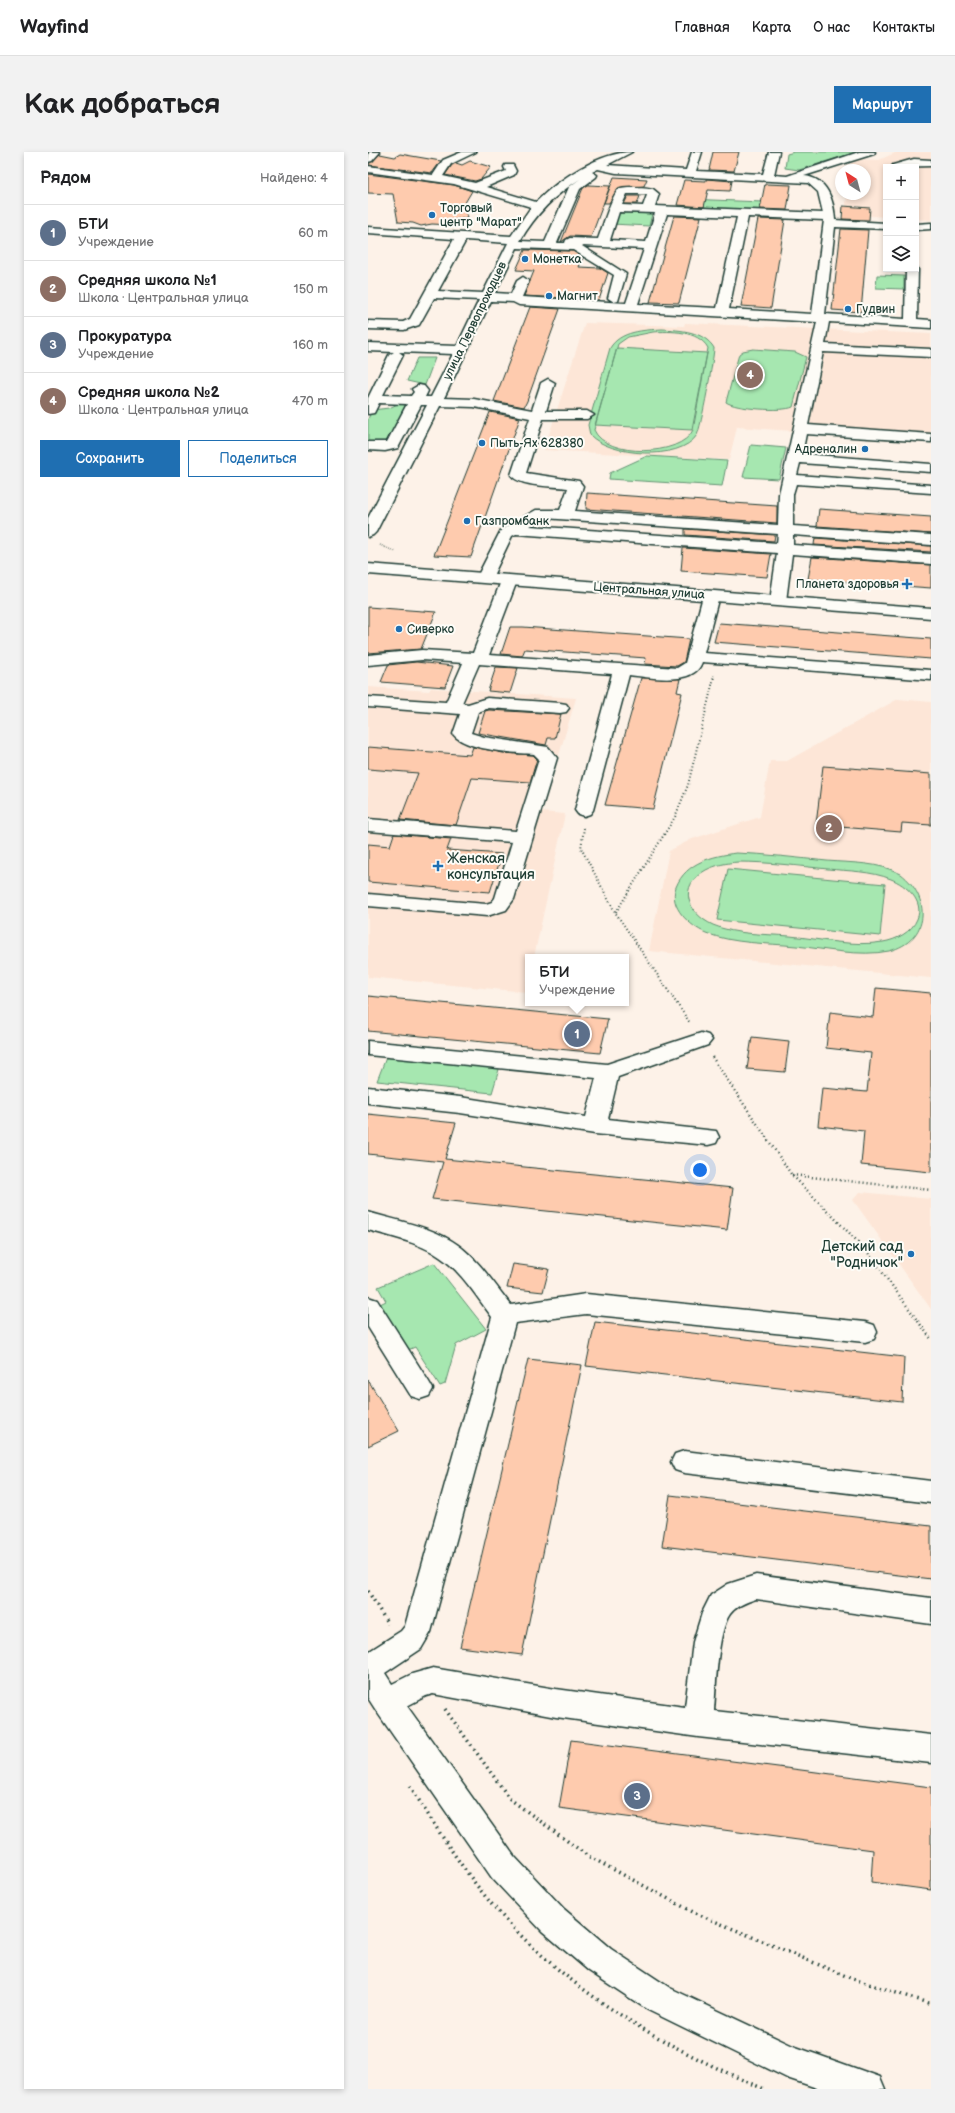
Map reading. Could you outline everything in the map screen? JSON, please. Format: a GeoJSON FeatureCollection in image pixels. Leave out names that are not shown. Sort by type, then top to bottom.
{"type":"FeatureCollection","features":[{"type":"Feature","properties":{"kind":"street"},"geometry":{"type":"LineString","coordinates":[[368,159],[375,152]]}},
{"type":"Feature","properties":{"kind":"street"},"geometry":{"type":"LineString","coordinates":[[437,177],[452,152]]}},
{"type":"Feature","properties":{"kind":"street"},"geometry":{"type":"LineString","coordinates":[[447,162],[471,152]]}},
{"type":"Feature","properties":{"kind":"street"},"geometry":{"type":"LineString","coordinates":[[690,174],[697,152]]}},
{"type":"Feature","properties":{"kind":"street"},"geometry":{"type":"LineString","coordinates":[[768,177],[774,152]]}},
{"type":"Feature","properties":{"kind":"street"},"geometry":{"type":"LineString","coordinates":[[788,178],[870,152]]}},
{"type":"Feature","properties":{"kind":"street","name":"улица Первопроходцев"},"geometry":{"type":"LineString","coordinates":[[368,532],[407,459],[514,242],[528,218],[566,180],[600,167],[623,153]]}},
{"type":"Feature","properties":{"kind":"street"},"geometry":{"type":"LineString","coordinates":[[826,206],[833,180],[843,161]]}},
{"type":"Feature","properties":{"kind":"street"},"geometry":{"type":"LineString","coordinates":[[907,164],[914,162],[931,163]]}},
{"type":"Feature","properties":{"kind":"street"},"geometry":{"type":"LineString","coordinates":[[476,187],[510,173],[512,170],[509,167]]}},
{"type":"Feature","properties":{"kind":"street"},"geometry":{"type":"LineString","coordinates":[[551,243],[577,185],[600,167],[690,174],[788,178],[815,182],[822,189],[830,220],[818,348],[786,494],[785,549],[778,601]]}},
{"type":"Feature","properties":{"kind":"street"},"geometry":{"type":"LineString","coordinates":[[368,169],[437,177],[539,206]]}},
{"type":"Feature","properties":{"kind":"street"},"geometry":{"type":"LineString","coordinates":[[603,243],[623,191],[649,191],[653,194],[648,210]]}},
{"type":"Feature","properties":{"kind":"street"},"geometry":{"type":"LineString","coordinates":[[616,208],[743,214],[830,220],[883,226]]}},
{"type":"Feature","properties":{"kind":"street"},"geometry":{"type":"LineString","coordinates":[[631,308],[662,210]]}},
{"type":"Feature","properties":{"kind":"street"},"geometry":{"type":"LineString","coordinates":[[722,313],[743,214]]}},
{"type":"Feature","properties":{"kind":"street"},"geometry":{"type":"LineString","coordinates":[[919,217],[931,218]]}},
{"type":"Feature","properties":{"kind":"street"},"geometry":{"type":"LineString","coordinates":[[919,227],[931,226]]}},
{"type":"Feature","properties":{"kind":"street"},"geometry":{"type":"LineString","coordinates":[[368,230],[462,236],[514,242],[603,243],[651,246]]}},
{"type":"Feature","properties":{"kind":"street"},"geometry":{"type":"LineString","coordinates":[[368,325],[404,326],[412,324],[431,294],[462,236]]}},
{"type":"Feature","properties":{"kind":"street"},"geometry":{"type":"LineString","coordinates":[[551,243],[578,248],[618,272],[620,277],[614,298]]}},
{"type":"Feature","properties":{"kind":"street"},"geometry":{"type":"LineString","coordinates":[[911,323],[912,272]]}},
{"type":"Feature","properties":{"kind":"street"},"geometry":{"type":"LineString","coordinates":[[516,298],[523,280]]}},
{"type":"Feature","properties":{"kind":"street"},"geometry":{"type":"LineString","coordinates":[[431,294],[516,298],[519,301],[631,308],[931,324]]}},
{"type":"Feature","properties":{"kind":"street"},"geometry":{"type":"LineString","coordinates":[[368,346],[461,350]]}},
{"type":"Feature","properties":{"kind":"street"},"geometry":{"type":"LineString","coordinates":[[818,348],[931,353]]}},
{"type":"Feature","properties":{"kind":"street"},"geometry":{"type":"LineString","coordinates":[[368,354],[435,357]]}},
{"type":"Feature","properties":{"kind":"street"},"geometry":{"type":"LineString","coordinates":[[368,411],[396,355]]}},
{"type":"Feature","properties":{"kind":"street"},"geometry":{"type":"LineString","coordinates":[[548,383],[518,475],[526,479],[574,484],[576,486],[566,515]]}},
{"type":"Feature","properties":{"kind":"street"},"geometry":{"type":"LineString","coordinates":[[368,446],[385,447],[393,445],[421,391],[419,389],[400,386],[381,385]]}},
{"type":"Feature","properties":{"kind":"street"},"geometry":{"type":"LineString","coordinates":[[374,399],[474,403],[538,415],[587,415]]}},
{"type":"Feature","properties":{"kind":"street"},"geometry":{"type":"LineString","coordinates":[[801,428],[931,438]]}},
{"type":"Feature","properties":{"kind":"street"},"geometry":{"type":"LineString","coordinates":[[368,457],[407,459]]}},
{"type":"Feature","properties":{"kind":"street"},"geometry":{"type":"LineString","coordinates":[[794,458],[931,468]]}},
{"type":"Feature","properties":{"kind":"street"},"geometry":{"type":"LineString","coordinates":[[790,479],[931,489]]}},
{"type":"Feature","properties":{"kind":"street"},"geometry":{"type":"LineString","coordinates":[[484,579],[503,536],[512,528],[541,513],[931,540]]}},
{"type":"Feature","properties":{"kind":"street"},"geometry":{"type":"LineString","coordinates":[[512,528],[931,559]]}},
{"type":"Feature","properties":{"kind":"street","name":"Центральная улица"},"geometry":{"type":"LineString","coordinates":[[368,569],[931,613]]}},
{"type":"Feature","properties":{"kind":"street"},"geometry":{"type":"LineString","coordinates":[[368,900],[487,910],[493,909],[504,899],[522,837],[548,758],[547,754],[535,749],[476,741],[464,737],[462,734],[461,708],[476,658],[509,581]]}},
{"type":"Feature","properties":{"kind":"street"},"geometry":{"type":"LineString","coordinates":[[368,660],[422,655],[676,674],[689,669],[696,657],[711,596]]}},
{"type":"Feature","properties":{"kind":"street"},"geometry":{"type":"LineString","coordinates":[[696,657],[931,674]]}},
{"type":"Feature","properties":{"kind":"street"},"geometry":{"type":"LineString","coordinates":[[584,810],[622,670]]}},
{"type":"Feature","properties":{"kind":"street"},"geometry":{"type":"LineString","coordinates":[[368,702],[461,708],[487,703],[560,708]]}},
{"type":"Feature","properties":{"kind":"street"},"geometry":{"type":"LineString","coordinates":[[368,825],[522,837]]}},
{"type":"Feature","properties":{"kind":"street"},"geometry":{"type":"LineString","coordinates":[[368,1048],[608,1072],[701,1040]]}},
{"type":"Feature","properties":{"kind":"street"},"geometry":{"type":"LineString","coordinates":[[595,1126],[608,1072]]}},
{"type":"Feature","properties":{"kind":"street"},"geometry":{"type":"LineString","coordinates":[[368,1095],[460,1105],[595,1126],[708,1137]]}},
{"type":"Feature","properties":{"kind":"street"},"geometry":{"type":"LineString","coordinates":[[368,1221],[438,1244],[449,1251],[459,1259],[505,1314]]}},
{"type":"Feature","properties":{"kind":"street"},"geometry":{"type":"LineString","coordinates":[[505,1314],[586,1304],[866,1332]]}},
{"type":"Feature","properties":{"kind":"street"},"geometry":{"type":"LineString","coordinates":[[368,1307],[420,1390]]}},
{"type":"Feature","properties":{"kind":"street"},"geometry":{"type":"LineString","coordinates":[[368,1668],[411,1640],[417,1632],[505,1314]]}},
{"type":"Feature","properties":{"kind":"street"},"geometry":{"type":"LineString","coordinates":[[684,1462],[931,1492]]}},
{"type":"Feature","properties":{"kind":"street"},"geometry":{"type":"LineString","coordinates":[[698,1723],[711,1622],[720,1605],[735,1593],[756,1587],[931,1611]]}},
{"type":"Feature","properties":{"kind":"street"},"geometry":{"type":"LineString","coordinates":[[368,1672],[386,1702],[503,1867],[554,1920],[600,1960],[659,1999],[787,2061],[868,2089]]}},
{"type":"Feature","properties":{"kind":"street"},"geometry":{"type":"LineString","coordinates":[[386,1702],[422,1683],[433,1680],[556,1703],[698,1723],[931,1750]]}},
{"type":"Feature","properties":{"kind":"path"},"geometry":{"type":"LineString","coordinates":[[615,912],[674,817],[688,786],[718,659]]}},
{"type":"Feature","properties":{"kind":"path"},"geometry":{"type":"LineString","coordinates":[[584,810],[587,814],[581,848],[615,912],[791,1174],[866,1250],[931,1339]]}},
{"type":"Feature","properties":{"kind":"path"},"geometry":{"type":"LineString","coordinates":[[791,1174],[931,1190]]}},
{"type":"Feature","properties":{"kind":"path"},"geometry":{"type":"LineString","coordinates":[[368,1591],[402,1646]]}},
{"type":"Feature","properties":{"kind":"path"},"geometry":{"type":"LineString","coordinates":[[427,1682],[510,1799],[588,1856],[695,1913],[853,1979],[931,2004]]}},
{"type":"Feature","properties":{"kind":"shaded area"},"geometry":{"type":"Polygon","coordinates":[[[897,152],[931,152],[931,220],[919,219],[919,164],[883,164],[883,217],[845,214],[846,200],[871,200],[871,164],[851,164],[852,159],[879,160],[897,152]]]}},
{"type":"Feature","properties":{"kind":"shaded area"},"geometry":{"type":"Polygon","coordinates":[[[585,323],[684,326],[685,323],[931,334],[931,442],[924,440],[737,427],[729,460],[544,450],[585,323]]]}},
{"type":"Feature","properties":{"kind":"shaded area"},"geometry":{"type":"Polygon","coordinates":[[[368,687],[429,691],[431,688],[576,698],[542,812],[565,814],[535,954],[525,954],[525,992],[368,977],[368,687]]]}},
{"type":"Feature","properties":{"kind":"shaded area"},"geometry":{"type":"Polygon","coordinates":[[[898,699],[931,702],[931,978],[649,951],[669,851],[692,839],[760,817],[770,761],[787,761],[898,699]]]}},
{"type":"Feature","properties":{"kind":"shaded area","name":"Детский сад \"Родничок\""},"geometry":{"type":"Polygon","coordinates":[[[860,1192],[931,1199],[931,1309],[853,1200],[860,1192]]]}},
{"type":"Feature","properties":{"kind":"green space"},"geometry":{"type":"Polygon","coordinates":[[[794,152],[856,152],[799,170],[785,168],[787,154],[794,152]]]}},
{"type":"Feature","properties":{"kind":"green space"},"geometry":{"type":"Polygon","coordinates":[[[686,199],[763,202],[760,209],[753,212],[682,208],[686,199]]]}},
{"type":"Feature","properties":{"kind":"green space"},"geometry":{"type":"Polygon","coordinates":[[[617,212],[652,214],[649,226],[612,224],[617,212]]]}},
{"type":"Feature","properties":{"kind":"green space"},"geometry":{"type":"Polygon","coordinates":[[[877,275],[904,276],[904,289],[876,288],[877,275]]]}},
{"type":"Feature","properties":{"kind":"green space"},"geometry":{"type":"Polygon","coordinates":[[[662,329],[691,332],[710,342],[714,348],[707,392],[697,435],[688,444],[676,449],[661,452],[644,453],[628,451],[612,448],[599,442],[590,435],[588,425],[610,348],[614,342],[633,332],[662,329]],[[660,332],[628,337],[618,344],[594,430],[601,439],[613,446],[644,451],[660,449],[674,445],[686,439],[693,430],[708,348],[698,338],[691,335],[675,332],[660,332]]]}},
{"type":"Feature","properties":{"kind":"green space"},"geometry":{"type":"Polygon","coordinates":[[[617,348],[707,353],[692,430],[595,425],[617,348]]]}},
{"type":"Feature","properties":{"kind":"green space"},"geometry":{"type":"Polygon","coordinates":[[[753,349],[795,352],[806,357],[793,407],[788,409],[759,409],[739,406],[726,402],[739,354],[743,351],[753,349]]]}},
{"type":"Feature","properties":{"kind":"green space"},"geometry":{"type":"Polygon","coordinates":[[[417,358],[435,358],[425,385],[407,381],[417,358]]]}},
{"type":"Feature","properties":{"kind":"green space"},"geometry":{"type":"Polygon","coordinates":[[[400,403],[408,403],[386,443],[368,442],[368,419],[372,410],[389,408],[400,403]]]}},
{"type":"Feature","properties":{"kind":"green space"},"geometry":{"type":"Polygon","coordinates":[[[751,445],[786,448],[779,479],[743,477],[751,445]]]}},
{"type":"Feature","properties":{"kind":"green space"},"geometry":{"type":"Polygon","coordinates":[[[647,456],[727,461],[722,486],[609,479],[610,473],[647,456]]]}},
{"type":"Feature","properties":{"kind":"green space"},"geometry":{"type":"Polygon","coordinates":[[[736,853],[874,865],[892,870],[901,874],[911,883],[918,894],[922,917],[919,928],[913,938],[903,945],[889,951],[878,953],[843,952],[739,941],[717,937],[706,933],[693,926],[682,915],[675,902],[674,894],[676,887],[681,878],[693,866],[710,858],[736,853]],[[734,862],[717,866],[706,870],[697,876],[691,884],[689,899],[697,914],[713,925],[731,931],[860,944],[883,942],[903,935],[915,924],[917,919],[919,912],[913,894],[903,885],[883,876],[860,872],[734,862]]]}},
{"type":"Feature","properties":{"kind":"green space"},"geometry":{"type":"Polygon","coordinates":[[[728,869],[885,884],[880,936],[717,920],[728,869]]]}},
{"type":"Feature","properties":{"kind":"green space"},"geometry":{"type":"Polygon","coordinates":[[[387,1055],[500,1066],[492,1093],[377,1081],[387,1055]]]}},
{"type":"Feature","properties":{"kind":"green space"},"geometry":{"type":"Polygon","coordinates":[[[434,1263],[486,1329],[456,1345],[445,1384],[440,1386],[415,1347],[408,1350],[380,1304],[386,1301],[378,1287],[434,1263]]]}},
{"type":"Feature","properties":{"kind":"building"},"geometry":{"type":"Polygon","coordinates":[[[713,152],[739,152],[734,171],[709,170],[713,152]]]}},
{"type":"Feature","properties":{"kind":"building"},"geometry":{"type":"Polygon","coordinates":[[[380,154],[395,157],[400,154],[441,161],[432,173],[368,165],[380,154]]]}},
{"type":"Feature","properties":{"kind":"building"},"geometry":{"type":"Polygon","coordinates":[[[470,161],[491,167],[481,179],[475,181],[445,175],[452,165],[456,163],[462,165],[470,161]]]}},
{"type":"Feature","properties":{"kind":"building"},"geometry":{"type":"Polygon","coordinates":[[[368,174],[454,185],[472,191],[463,206],[468,217],[454,220],[451,225],[432,224],[421,226],[413,223],[398,222],[393,194],[368,193],[368,174]]]}},
{"type":"Feature","properties":{"kind":"building"},"geometry":{"type":"Polygon","coordinates":[[[614,177],[647,179],[644,186],[618,188],[609,203],[604,203],[614,177]]]}},
{"type":"Feature","properties":{"kind":"building"},"geometry":{"type":"Polygon","coordinates":[[[706,179],[732,181],[730,191],[708,190],[704,207],[677,205],[684,180],[706,181],[706,179]]]}},
{"type":"Feature","properties":{"kind":"building"},"geometry":{"type":"Polygon","coordinates":[[[765,184],[791,185],[787,210],[760,209],[765,184]]]}},
{"type":"Feature","properties":{"kind":"building"},"geometry":{"type":"Polygon","coordinates":[[[588,185],[610,186],[591,237],[570,236],[561,242],[583,188],[588,185]]]}},
{"type":"Feature","properties":{"kind":"building"},"geometry":{"type":"Polygon","coordinates":[[[628,196],[640,196],[637,204],[624,204],[628,196]]]}},
{"type":"Feature","properties":{"kind":"building"},"geometry":{"type":"Polygon","coordinates":[[[843,206],[870,208],[869,220],[842,219],[843,206]]]}},
{"type":"Feature","properties":{"kind":"building"},"geometry":{"type":"Polygon","coordinates":[[[674,216],[701,217],[679,303],[650,302],[674,216]]]}},
{"type":"Feature","properties":{"kind":"building"},"geometry":{"type":"Polygon","coordinates":[[[758,219],[785,220],[771,308],[741,306],[758,219]]]}},
{"type":"Feature","properties":{"kind":"building"},"geometry":{"type":"Polygon","coordinates":[[[841,229],[868,230],[861,312],[832,310],[841,229]]]}},
{"type":"Feature","properties":{"kind":"building"},"geometry":{"type":"Polygon","coordinates":[[[525,250],[573,251],[583,258],[579,267],[600,268],[608,273],[599,300],[524,296],[534,271],[516,270],[525,250]]]}},
{"type":"Feature","properties":{"kind":"building"},"geometry":{"type":"Polygon","coordinates":[[[530,307],[560,309],[527,401],[524,407],[494,401],[530,307]]]}},
{"type":"Feature","properties":{"kind":"building"},"geometry":{"type":"Polygon","coordinates":[[[490,412],[520,418],[471,557],[434,555],[490,412]]]}},
{"type":"Feature","properties":{"kind":"building"},"geometry":{"type":"Polygon","coordinates":[[[587,493],[777,506],[777,523],[586,509],[587,493]]]}},
{"type":"Feature","properties":{"kind":"building"},"geometry":{"type":"Polygon","coordinates":[[[819,509],[931,517],[931,534],[817,526],[819,509]]]}},
{"type":"Feature","properties":{"kind":"building"},"geometry":{"type":"Polygon","coordinates":[[[685,529],[775,535],[774,541],[685,535],[685,529]]]}},
{"type":"Feature","properties":{"kind":"building"},"geometry":{"type":"Polygon","coordinates":[[[815,538],[931,546],[931,552],[814,545],[815,538]]]}},
{"type":"Feature","properties":{"kind":"building"},"geometry":{"type":"Polygon","coordinates":[[[683,548],[771,554],[767,577],[681,571],[683,548]]]}},
{"type":"Feature","properties":{"kind":"building"},"geometry":{"type":"Polygon","coordinates":[[[812,557],[931,565],[931,588],[808,579],[812,557]]]}},
{"type":"Feature","properties":{"kind":"building","name":"Сиверко"},"geometry":{"type":"Polygon","coordinates":[[[368,607],[436,612],[421,649],[368,653],[368,607]]]}},
{"type":"Feature","properties":{"kind":"building"},"geometry":{"type":"Polygon","coordinates":[[[719,623],[931,639],[931,659],[714,642],[719,623]]]}},
{"type":"Feature","properties":{"kind":"building"},"geometry":{"type":"Polygon","coordinates":[[[510,627],[689,639],[684,662],[677,666],[645,664],[646,658],[525,649],[522,656],[501,654],[510,627]]]}},
{"type":"Feature","properties":{"kind":"building"},"geometry":{"type":"Polygon","coordinates":[[[416,662],[453,666],[445,687],[381,682],[388,665],[416,662]]]}},
{"type":"Feature","properties":{"kind":"building"},"geometry":{"type":"Polygon","coordinates":[[[496,667],[518,668],[510,693],[488,691],[496,667]]]}},
{"type":"Feature","properties":{"kind":"building"},"geometry":{"type":"Polygon","coordinates":[[[641,678],[680,679],[677,692],[682,693],[653,809],[605,805],[641,678]]]}},
{"type":"Feature","properties":{"kind":"building"},"geometry":{"type":"Polygon","coordinates":[[[485,711],[561,714],[555,738],[548,738],[546,745],[478,733],[485,711]]]}},
{"type":"Feature","properties":{"kind":"building"},"geometry":{"type":"Polygon","coordinates":[[[368,747],[470,755],[473,747],[503,753],[533,755],[537,759],[530,782],[472,778],[456,825],[400,820],[418,773],[368,769],[368,747]]]}},
{"type":"Feature","properties":{"kind":"building"},"geometry":{"type":"Polygon","coordinates":[[[823,766],[931,774],[931,825],[902,823],[901,832],[816,825],[823,766]]]}},
{"type":"Feature","properties":{"kind":"building"},"geometry":{"type":"Polygon","coordinates":[[[394,834],[451,839],[447,850],[502,854],[490,892],[368,882],[368,844],[390,846],[394,834]]]}},
{"type":"Feature","properties":{"kind":"building"},"geometry":{"type":"Polygon","coordinates":[[[876,988],[931,993],[931,1172],[861,1165],[864,1131],[818,1126],[822,1088],[867,1092],[871,1053],[826,1048],[830,1012],[873,1017],[876,988]]]}},
{"type":"Feature","properties":{"kind":"building"},"geometry":{"type":"Polygon","coordinates":[[[368,996],[608,1019],[600,1053],[368,1031],[368,996]]]}},
{"type":"Feature","properties":{"kind":"building"},"geometry":{"type":"Polygon","coordinates":[[[752,1037],[789,1041],[785,1072],[747,1069],[752,1037]]]}},
{"type":"Feature","properties":{"kind":"building"},"geometry":{"type":"Polygon","coordinates":[[[368,1114],[456,1123],[445,1159],[733,1188],[727,1230],[432,1199],[443,1162],[368,1154],[368,1114]]]}},
{"type":"Feature","properties":{"kind":"building"},"geometry":{"type":"Polygon","coordinates":[[[513,1264],[549,1269],[543,1292],[507,1288],[513,1264]]]}},
{"type":"Feature","properties":{"kind":"building"},"geometry":{"type":"Polygon","coordinates":[[[595,1322],[904,1357],[902,1402],[586,1366],[595,1322]]]}},
{"type":"Feature","properties":{"kind":"building"},"geometry":{"type":"Polygon","coordinates":[[[528,1359],[582,1365],[522,1655],[460,1647],[528,1359]]]}},
{"type":"Feature","properties":{"kind":"building"},"geometry":{"type":"Polygon","coordinates":[[[368,1380],[399,1431],[368,1446],[368,1380]]]}},
{"type":"Feature","properties":{"kind":"building"},"geometry":{"type":"Polygon","coordinates":[[[670,1495],[931,1526],[931,1579],[662,1546],[670,1495]]]}},
{"type":"Feature","properties":{"kind":"building"},"geometry":{"type":"Polygon","coordinates":[[[571,1740],[931,1787],[931,1890],[871,1882],[873,1850],[559,1808],[571,1740]]]}},
{"type":"Feature","properties":{"kind":"place","name":"Торговый центр \"Марат\""},"geometry":{"type":"Point","coordinates":[432,215]}},
{"type":"Feature","properties":{"kind":"place","name":"Монетка"},"geometry":{"type":"Point","coordinates":[525,259]}},
{"type":"Feature","properties":{"kind":"place","name":"Магнит"},"geometry":{"type":"Point","coordinates":[549,296]}},
{"type":"Feature","properties":{"kind":"place","name":"Гудвин"},"geometry":{"type":"Point","coordinates":[848,309]}},
{"type":"Feature","properties":{"kind":"place","name":"Средняя школа №2"},"geometry":{"type":"Point","coordinates":[750,375]}},
{"type":"Feature","properties":{"kind":"place","name":"Пыть-Ях 628380"},"geometry":{"type":"Point","coordinates":[482,443]}},
{"type":"Feature","properties":{"kind":"place","name":"Адреналин"},"geometry":{"type":"Point","coordinates":[865,449]}},
{"type":"Feature","properties":{"kind":"place","name":"Газпромбанк"},"geometry":{"type":"Point","coordinates":[467,521]}},
{"type":"Feature","properties":{"kind":"place","name":"Планета здоровья"},"geometry":{"type":"Point","coordinates":[907,584]}},
{"type":"Feature","properties":{"kind":"place","name":"Сиверко"},"geometry":{"type":"Point","coordinates":[399,629]}},
{"type":"Feature","properties":{"kind":"place","name":"Средняя школа №1"},"geometry":{"type":"Point","coordinates":[829,828]}},
{"type":"Feature","properties":{"kind":"place","name":"Женская консультация"},"geometry":{"type":"Point","coordinates":[438,866]}},
{"type":"Feature","properties":{"kind":"place","name":"БТИ"},"geometry":{"type":"Point","coordinates":[577,1034]}},
{"type":"Feature","properties":{"kind":"place","name":"Детский сад \"Родничок\""},"geometry":{"type":"Point","coordinates":[911,1254]}},
{"type":"Feature","properties":{"kind":"place","name":"Прокуратура"},"geometry":{"type":"Point","coordinates":[637,1796]}}]}
